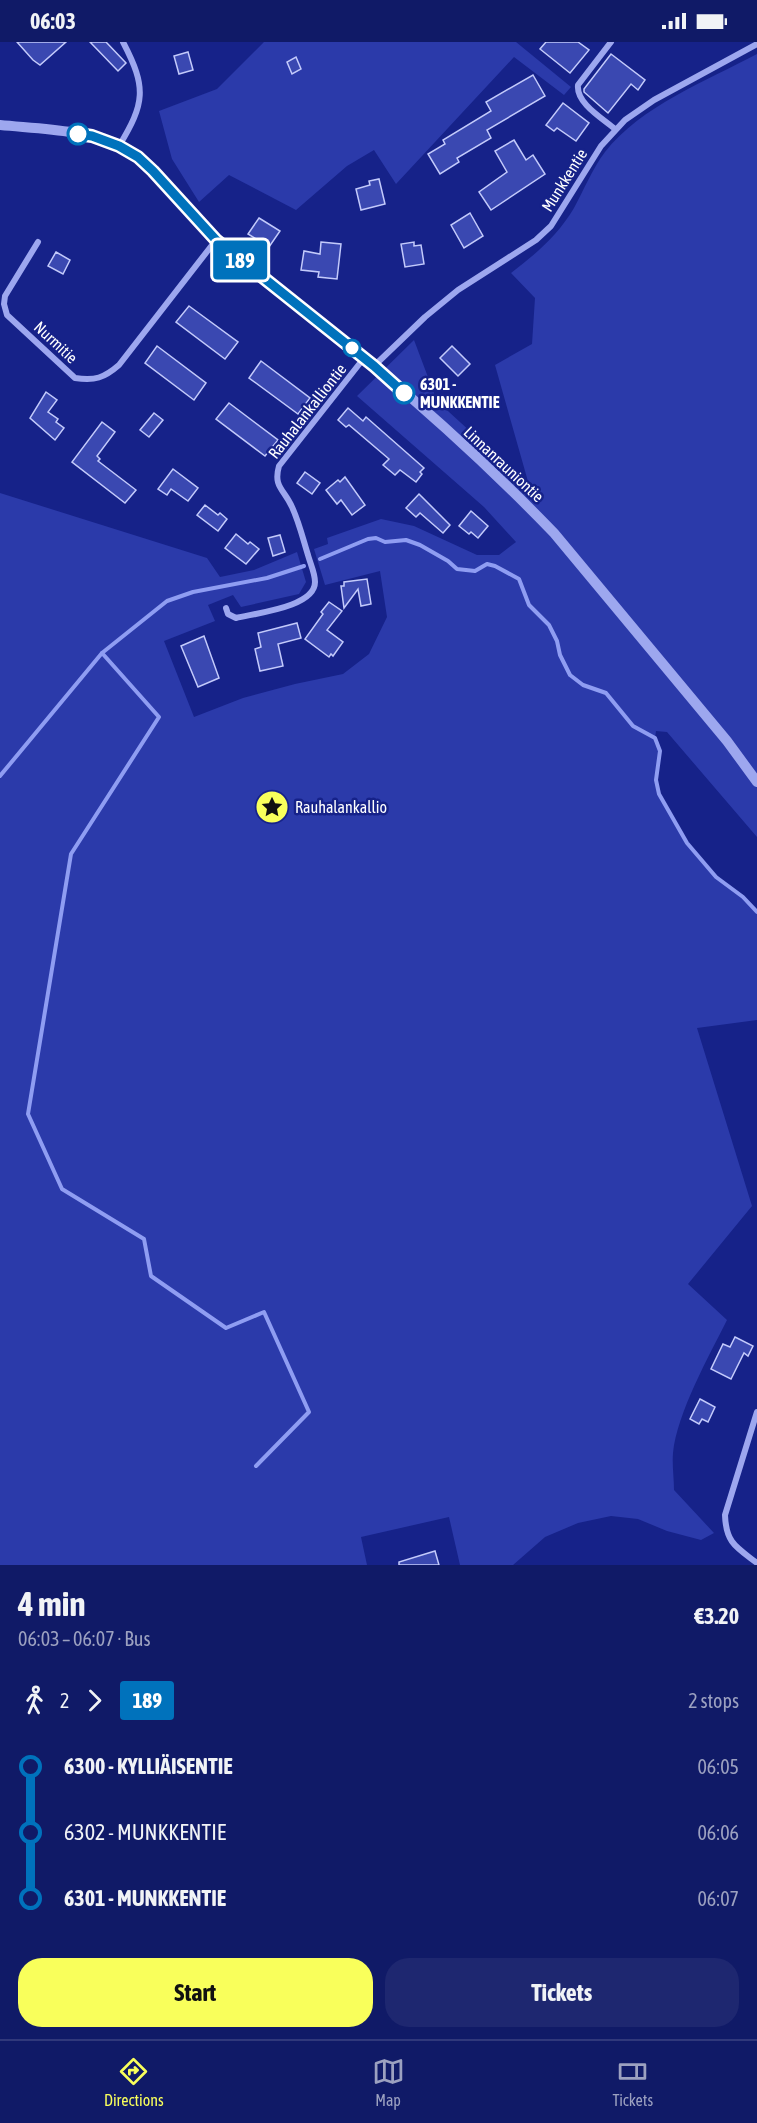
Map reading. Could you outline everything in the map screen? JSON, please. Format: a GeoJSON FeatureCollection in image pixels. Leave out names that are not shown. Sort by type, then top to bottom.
{"type":"FeatureCollection","features":[{"type":"Feature","properties":{"kind":"street"},"geometry":{"type":"LineString","coordinates":[[119,146],[135,120],[140,93],[137,75],[123,42]]}},
{"type":"Feature","properties":{"kind":"street"},"geometry":{"type":"LineString","coordinates":[[612,42],[578,84],[578,93],[582,100],[615,129]]}},
{"type":"Feature","properties":{"kind":"street","name":"Munkkentie"},"geometry":{"type":"LineString","coordinates":[[374,366],[425,317],[458,290],[536,240],[551,226],[601,146],[615,129],[654,100],[757,44]]}},
{"type":"Feature","properties":{"kind":"street","name":"Linnanrauniontie"},"geometry":{"type":"LineString","coordinates":[[0,125],[92,136],[119,146],[138,157],[216,240],[374,366],[511,489],[554,533],[727,741],[757,782]]}},
{"type":"Feature","properties":{"kind":"street","name":"Nurmitie"},"geometry":{"type":"LineString","coordinates":[[38,242],[5,296],[4,304],[8,315],[75,378],[85,380],[107,376],[119,365],[216,240]]}},
{"type":"Feature","properties":{"kind":"street","name":"Rauhalankalliontie"},"geometry":{"type":"LineString","coordinates":[[226,608],[228,614],[237,618],[296,603],[306,599],[312,592],[315,583],[300,527],[293,508],[277,483],[276,474],[279,466],[364,358]]}},
{"type":"Feature","properties":{"kind":"street"},"geometry":{"type":"LineString","coordinates":[[757,1412],[725,1515],[726,1531],[735,1547],[757,1563]]}},
{"type":"Feature","properties":{"kind":"shaded area"},"geometry":{"type":"Polygon","coordinates":[[[264,42],[516,42],[571,87],[564,95],[514,57],[396,184],[374,150],[347,166],[296,210],[229,175],[199,202],[172,159],[159,111],[217,89],[264,42]]]}},
{"type":"Feature","properties":{"kind":"shaded area"},"geometry":{"type":"Polygon","coordinates":[[[757,54],[757,837],[667,732],[656,731],[655,738],[660,751],[656,780],[659,794],[687,843],[716,877],[743,897],[757,912],[757,1020],[697,1028],[752,1206],[688,1284],[727,1320],[695,1385],[681,1420],[673,1453],[674,1490],[714,1533],[701,1540],[667,1531],[638,1519],[611,1516],[578,1523],[545,1537],[513,1565],[460,1565],[449,1517],[361,1537],[367,1565],[0,1565],[0,493],[207,558],[220,577],[254,570],[297,552],[306,582],[299,594],[241,607],[233,595],[208,605],[215,621],[164,641],[194,717],[243,698],[343,674],[369,654],[387,617],[380,571],[325,585],[314,549],[328,544],[327,538],[381,519],[414,526],[477,555],[499,555],[516,542],[484,507],[357,396],[414,340],[437,401],[529,485],[495,365],[532,344],[535,298],[511,273],[538,251],[561,227],[574,208],[600,159],[620,136],[637,121],[675,96],[757,54]]]}},
{"type":"Feature","properties":{"kind":"building"},"geometry":{"type":"Polygon","coordinates":[[[17,42],[66,42],[40,65],[17,42]]]}},
{"type":"Feature","properties":{"kind":"building"},"geometry":{"type":"Polygon","coordinates":[[[90,42],[106,42],[126,63],[118,71],[90,42]]]}},
{"type":"Feature","properties":{"kind":"building"},"geometry":{"type":"Polygon","coordinates":[[[546,42],[578,42],[589,50],[570,73],[540,49],[546,42]]]}},
{"type":"Feature","properties":{"kind":"building"},"geometry":{"type":"Polygon","coordinates":[[[188,52],[193,70],[179,74],[174,56],[188,52]]]}},
{"type":"Feature","properties":{"kind":"building"},"geometry":{"type":"Polygon","coordinates":[[[611,54],[645,80],[638,90],[631,84],[608,113],[584,92],[584,89],[611,54]]]}},
{"type":"Feature","properties":{"kind":"building"},"geometry":{"type":"Polygon","coordinates":[[[296,57],[301,69],[292,74],[287,62],[296,57]]]}},
{"type":"Feature","properties":{"kind":"building"},"geometry":{"type":"Polygon","coordinates":[[[533,75],[545,96],[487,130],[491,138],[457,158],[459,162],[440,174],[428,154],[445,144],[443,140],[491,111],[486,102],[533,75]]]}},
{"type":"Feature","properties":{"kind":"building"},"geometry":{"type":"Polygon","coordinates":[[[563,103],[589,123],[576,141],[557,128],[554,131],[546,125],[563,103]]]}},
{"type":"Feature","properties":{"kind":"building"},"geometry":{"type":"Polygon","coordinates":[[[514,140],[526,160],[533,155],[545,174],[491,210],[479,192],[507,172],[495,151],[514,140]]]}},
{"type":"Feature","properties":{"kind":"building"},"geometry":{"type":"Polygon","coordinates":[[[379,179],[385,204],[361,210],[356,189],[370,185],[369,181],[379,179]]]}},
{"type":"Feature","properties":{"kind":"building"},"geometry":{"type":"Polygon","coordinates":[[[470,213],[483,236],[464,248],[451,225],[470,213]]]}},
{"type":"Feature","properties":{"kind":"building"},"geometry":{"type":"Polygon","coordinates":[[[259,218],[280,231],[269,247],[248,234],[259,218]]]}},
{"type":"Feature","properties":{"kind":"building"},"geometry":{"type":"Polygon","coordinates":[[[321,242],[341,244],[337,279],[318,277],[319,272],[301,270],[304,251],[320,254],[321,242]]]}},
{"type":"Feature","properties":{"kind":"building"},"geometry":{"type":"Polygon","coordinates":[[[414,242],[414,246],[421,245],[424,264],[405,267],[401,244],[414,242]]]}},
{"type":"Feature","properties":{"kind":"building"},"geometry":{"type":"Polygon","coordinates":[[[56,252],[70,260],[63,274],[48,266],[56,252]]]}},
{"type":"Feature","properties":{"kind":"building"},"geometry":{"type":"Polygon","coordinates":[[[189,306],[238,342],[225,359],[176,322],[189,306]]]}},
{"type":"Feature","properties":{"kind":"building"},"geometry":{"type":"Polygon","coordinates":[[[157,346],[206,383],[194,400],[145,363],[157,346]]]}},
{"type":"Feature","properties":{"kind":"building"},"geometry":{"type":"Polygon","coordinates":[[[452,346],[470,364],[458,376],[440,358],[452,346]]]}},
{"type":"Feature","properties":{"kind":"building"},"geometry":{"type":"Polygon","coordinates":[[[261,361],[310,398],[298,414],[249,378],[261,361]]]}},
{"type":"Feature","properties":{"kind":"building"},"geometry":{"type":"Polygon","coordinates":[[[46,392],[57,400],[48,412],[58,419],[56,422],[64,428],[55,440],[30,418],[46,392]]]}},
{"type":"Feature","properties":{"kind":"building"},"geometry":{"type":"Polygon","coordinates":[[[229,403],[278,440],[265,456],[216,419],[229,403]]]}},
{"type":"Feature","properties":{"kind":"building"},"geometry":{"type":"Polygon","coordinates":[[[348,408],[363,421],[366,417],[424,468],[416,482],[400,470],[395,475],[383,465],[389,459],[349,425],[346,427],[338,420],[348,408]]]}},
{"type":"Feature","properties":{"kind":"building"},"geometry":{"type":"Polygon","coordinates":[[[154,413],[163,420],[149,437],[140,430],[154,413]]]}},
{"type":"Feature","properties":{"kind":"building"},"geometry":{"type":"Polygon","coordinates":[[[102,422],[115,432],[97,456],[100,459],[98,461],[136,490],[125,503],[72,462],[102,422]]]}},
{"type":"Feature","properties":{"kind":"building"},"geometry":{"type":"Polygon","coordinates":[[[173,469],[198,488],[188,501],[171,489],[167,495],[158,489],[173,469]]]}},
{"type":"Feature","properties":{"kind":"building"},"geometry":{"type":"Polygon","coordinates":[[[305,472],[320,483],[312,494],[297,483],[305,472]]]}},
{"type":"Feature","properties":{"kind":"building"},"geometry":{"type":"Polygon","coordinates":[[[345,477],[365,505],[352,515],[341,500],[337,504],[326,490],[345,477]]]}},
{"type":"Feature","properties":{"kind":"building"},"geometry":{"type":"Polygon","coordinates":[[[419,494],[450,525],[443,533],[420,513],[416,517],[406,508],[419,494]]]}},
{"type":"Feature","properties":{"kind":"building"},"geometry":{"type":"Polygon","coordinates":[[[205,505],[227,519],[218,531],[197,515],[205,505]]]}},
{"type":"Feature","properties":{"kind":"building"},"geometry":{"type":"Polygon","coordinates":[[[471,511],[488,526],[478,538],[459,526],[471,511]]]}},
{"type":"Feature","properties":{"kind":"building"},"geometry":{"type":"Polygon","coordinates":[[[236,534],[248,544],[250,542],[259,549],[246,564],[225,548],[236,534]]]}},
{"type":"Feature","properties":{"kind":"building"},"geometry":{"type":"Polygon","coordinates":[[[280,535],[285,552],[273,556],[268,538],[280,535]]]}},
{"type":"Feature","properties":{"kind":"building"},"geometry":{"type":"Polygon","coordinates":[[[367,579],[371,604],[361,606],[358,589],[344,608],[341,586],[344,586],[344,582],[367,579]]]}},
{"type":"Feature","properties":{"kind":"building"},"geometry":{"type":"Polygon","coordinates":[[[329,602],[342,611],[327,630],[343,642],[333,656],[331,654],[329,657],[305,639],[329,602]]]}},
{"type":"Feature","properties":{"kind":"building"},"geometry":{"type":"Polygon","coordinates":[[[297,623],[301,638],[278,644],[283,666],[260,671],[255,649],[261,647],[258,633],[297,623]]]}},
{"type":"Feature","properties":{"kind":"building"},"geometry":{"type":"Polygon","coordinates":[[[204,636],[219,678],[198,687],[181,646],[204,636]]]}},
{"type":"Feature","properties":{"kind":"building"},"geometry":{"type":"Polygon","coordinates":[[[735,1337],[753,1346],[748,1356],[744,1353],[731,1379],[711,1369],[723,1344],[730,1347],[735,1337]]]}},
{"type":"Feature","properties":{"kind":"building"},"geometry":{"type":"Polygon","coordinates":[[[700,1399],[715,1407],[708,1422],[702,1419],[699,1424],[690,1419],[700,1399]]]}},
{"type":"Feature","properties":{"kind":"building"},"geometry":{"type":"Polygon","coordinates":[[[435,1551],[439,1565],[399,1565],[399,1562],[435,1551]]]}},
{"type":"Feature","properties":{"kind":"waterway"},"geometry":{"type":"LineString","coordinates":[[320,559],[368,539],[376,538],[385,542],[406,540],[420,545],[448,561],[457,569],[475,571],[487,564],[519,579],[529,605],[549,625],[570,675],[583,685],[606,693],[633,726],[655,738],[660,751],[656,780],[659,794],[687,843],[716,877],[743,897],[757,912]]}},
{"type":"Feature","properties":{"kind":"waterway"},"geometry":{"type":"LineString","coordinates":[[0,776],[102,653],[167,601],[193,592],[267,578],[304,566]]}},
{"type":"Feature","properties":{"kind":"waterway"},"geometry":{"type":"LineString","coordinates":[[102,653],[159,717],[71,854],[28,1114],[62,1189],[144,1239],[151,1276],[226,1328],[264,1312],[309,1412],[256,1466]]}},
{"type":"Feature","properties":{"kind":"bus line","name":"189"},"geometry":{"type":"LineString","coordinates":[[78,134],[92,136],[119,146],[138,157],[216,240],[374,366],[404,393]]}},
{"type":"Feature","properties":{"kind":"place","name":"6301 - MUNKKENTIE"},"geometry":{"type":"Point","coordinates":[404,393]}},
{"type":"Feature","properties":{"kind":"place","name":"Rauhalankallio"},"geometry":{"type":"Point","coordinates":[272,807]}}]}
